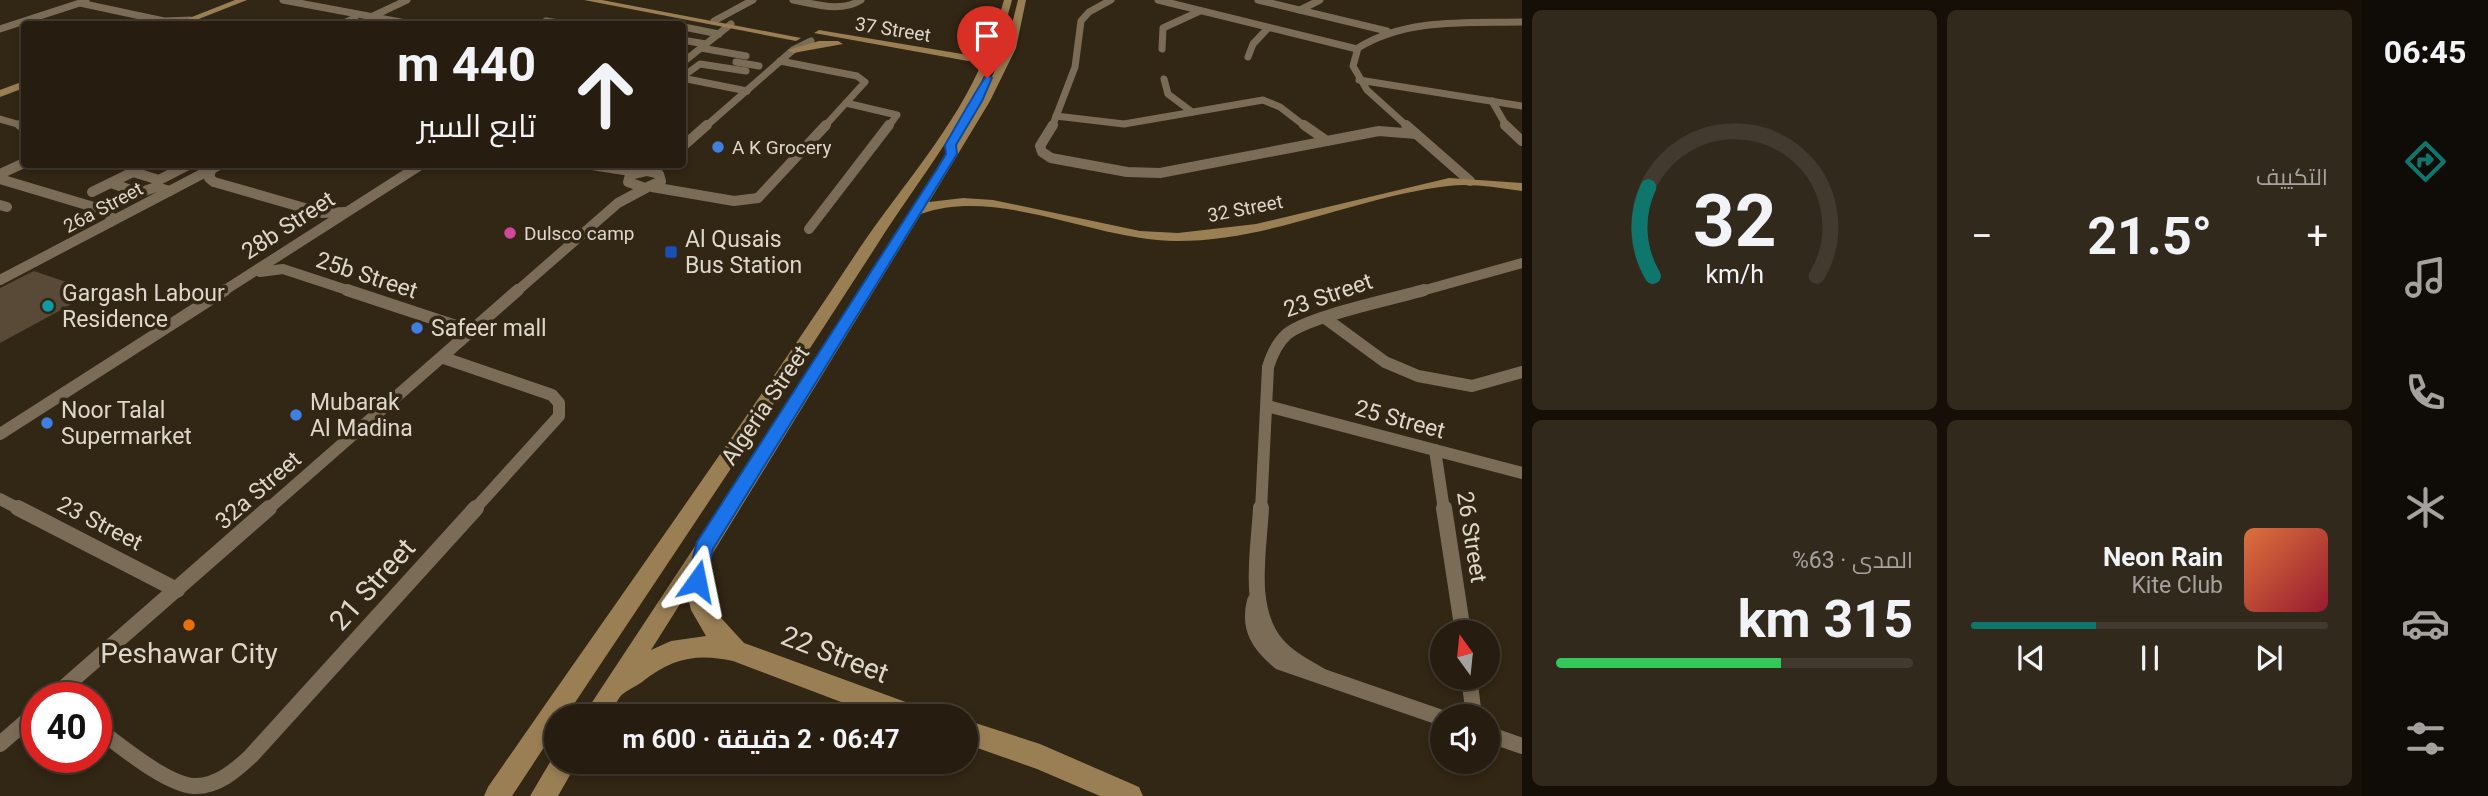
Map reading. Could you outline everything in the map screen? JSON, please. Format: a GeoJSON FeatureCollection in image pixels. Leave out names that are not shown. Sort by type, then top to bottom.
{"type":"FeatureCollection","features":[{"type":"Feature","properties":{"kind":"main road"},"geometry":{"type":"LineString","coordinates":[[191,21],[243,0]]}},
{"type":"Feature","properties":{"kind":"main road"},"geometry":{"type":"LineString","coordinates":[[192,21],[253,0]]}},
{"type":"Feature","properties":{"kind":"main road"},"geometry":{"type":"LineString","coordinates":[[588,0],[815,38]]}},
{"type":"Feature","properties":{"kind":"main road","name":"Algeria Street"},"geometry":{"type":"LineString","coordinates":[[497,796],[758,416],[973,91],[998,42],[1008,0]]}},
{"type":"Feature","properties":{"kind":"main road","name":"Algeria Street"},"geometry":{"type":"LineString","coordinates":[[602,704],[704,548],[985,101],[1006,59],[1018,24],[1022,0]]}},
{"type":"Feature","properties":{"kind":"main road","name":"37 Street"},"geometry":{"type":"LineString","coordinates":[[815,38],[960,64],[973,72],[973,91]]}},
{"type":"Feature","properties":{"kind":"main road","name":"37 Street"},"geometry":{"type":"LineString","coordinates":[[815,38],[968,58],[989,64]]}},
{"type":"Feature","properties":{"kind":"main road"},"geometry":{"type":"LineString","coordinates":[[968,58],[982,56],[998,42]]}},
{"type":"Feature","properties":{"kind":"main road"},"geometry":{"type":"LineString","coordinates":[[793,50],[825,44],[858,45]]}},
{"type":"Feature","properties":{"kind":"main road"},"geometry":{"type":"LineString","coordinates":[[951,154],[950,145],[993,69],[989,64]]}},
{"type":"Feature","properties":{"kind":"main road"},"geometry":{"type":"LineString","coordinates":[[0,94],[21,85]]}},
{"type":"Feature","properties":{"kind":"main road","name":"32 Street"},"geometry":{"type":"LineString","coordinates":[[942,169],[952,188],[976,201]]}},
{"type":"Feature","properties":{"kind":"main road","name":"32 Street"},"geometry":{"type":"LineString","coordinates":[[917,211],[942,201],[976,201],[1129,233],[1183,237],[1210,235],[1269,223],[1441,183],[1470,181],[1522,187]]}},
{"type":"Feature","properties":{"kind":"main road","name":"22 Street"},"geometry":{"type":"LineString","coordinates":[[704,548],[697,581],[698,603],[711,627],[735,649]]}},
{"type":"Feature","properties":{"kind":"main road","name":"22 Street"},"geometry":{"type":"LineString","coordinates":[[603,704],[641,666],[664,653],[704,644],[735,649],[879,704]]}},
{"type":"Feature","properties":{"kind":"main road"},"geometry":{"type":"LineString","coordinates":[[978,736],[1040,757],[1130,796]]}},
{"type":"Feature","properties":{"kind":"main road"},"geometry":{"type":"LineString","coordinates":[[543,796],[557,774]]}},
{"type":"Feature","properties":{"kind":"street"},"geometry":{"type":"LineString","coordinates":[[25,21],[89,0]]}},
{"type":"Feature","properties":{"kind":"street"},"geometry":{"type":"LineString","coordinates":[[283,0],[312,3],[394,21]]}},
{"type":"Feature","properties":{"kind":"street"},"geometry":{"type":"LineString","coordinates":[[389,0],[405,1]]}},
{"type":"Feature","properties":{"kind":"street"},"geometry":{"type":"LineString","coordinates":[[686,57],[703,46],[722,21],[742,2],[753,0]]}},
{"type":"Feature","properties":{"kind":"street"},"geometry":{"type":"LineString","coordinates":[[793,0],[840,8],[855,6],[861,0]]}},
{"type":"Feature","properties":{"kind":"street"},"geometry":{"type":"LineString","coordinates":[[1111,0],[1090,11],[1082,19],[1077,57],[1057,114],[1039,147],[1044,154],[1127,172],[1160,173],[1388,130],[1414,132]]}},
{"type":"Feature","properties":{"kind":"street"},"geometry":{"type":"LineString","coordinates":[[1158,0],[1356,50]]}},
{"type":"Feature","properties":{"kind":"street"},"geometry":{"type":"LineString","coordinates":[[1258,0],[1388,32]]}},
{"type":"Feature","properties":{"kind":"street"},"geometry":{"type":"LineString","coordinates":[[371,17],[405,1]]}},
{"type":"Feature","properties":{"kind":"street"},"geometry":{"type":"LineString","coordinates":[[1303,11],[1318,1]]}},
{"type":"Feature","properties":{"kind":"street"},"geometry":{"type":"LineString","coordinates":[[312,3],[323,2],[341,6]]}},
{"type":"Feature","properties":{"kind":"street"},"geometry":{"type":"LineString","coordinates":[[80,3],[157,21]]}},
{"type":"Feature","properties":{"kind":"street"},"geometry":{"type":"LineString","coordinates":[[1162,49],[1162,30],[1197,10]]}},
{"type":"Feature","properties":{"kind":"street"},"geometry":{"type":"LineString","coordinates":[[349,21],[354,19],[355,14]]}},
{"type":"Feature","properties":{"kind":"street"},"geometry":{"type":"LineString","coordinates":[[0,29],[21,22]]}},
{"type":"Feature","properties":{"kind":"street"},"geometry":{"type":"LineString","coordinates":[[1470,181],[1360,82],[1353,65],[1356,50],[1366,40],[1388,32],[1428,26],[1522,23]]}},
{"type":"Feature","properties":{"kind":"street"},"geometry":{"type":"LineString","coordinates":[[1248,57],[1256,40],[1271,29]]}},
{"type":"Feature","properties":{"kind":"street"},"geometry":{"type":"LineString","coordinates":[[686,32],[703,46]]}},
{"type":"Feature","properties":{"kind":"street"},"geometry":{"type":"LineString","coordinates":[[793,50],[798,35]]}},
{"type":"Feature","properties":{"kind":"street"},"geometry":{"type":"LineString","coordinates":[[686,143],[793,50],[815,38]]}},
{"type":"Feature","properties":{"kind":"street"},"geometry":{"type":"LineString","coordinates":[[686,41],[760,63]]}},
{"type":"Feature","properties":{"kind":"street"},"geometry":{"type":"LineString","coordinates":[[686,47],[703,46]]}},
{"type":"Feature","properties":{"kind":"street"},"geometry":{"type":"LineString","coordinates":[[628,182],[649,187],[680,189],[735,201],[758,198],[864,84],[862,78],[780,61]]}},
{"type":"Feature","properties":{"kind":"street"},"geometry":{"type":"LineString","coordinates":[[686,73],[702,63],[746,71]]}},
{"type":"Feature","properties":{"kind":"street"},"geometry":{"type":"LineString","coordinates":[[692,68],[739,78]]}},
{"type":"Feature","properties":{"kind":"street"},"geometry":{"type":"LineString","coordinates":[[686,78],[747,90]]}},
{"type":"Feature","properties":{"kind":"street"},"geometry":{"type":"LineString","coordinates":[[1164,79],[1168,94],[1192,112]]}},
{"type":"Feature","properties":{"kind":"street"},"geometry":{"type":"LineString","coordinates":[[1360,82],[1522,106]]}},
{"type":"Feature","properties":{"kind":"street"},"geometry":{"type":"LineString","coordinates":[[1057,114],[1124,124],[1267,101],[1280,106],[1309,131],[1327,141]]}},
{"type":"Feature","properties":{"kind":"street"},"geometry":{"type":"LineString","coordinates":[[1492,101],[1511,131],[1522,140]]}},
{"type":"Feature","properties":{"kind":"street"},"geometry":{"type":"LineString","coordinates":[[809,229],[897,116],[846,103]]}},
{"type":"Feature","properties":{"kind":"street"},"geometry":{"type":"LineString","coordinates":[[0,119],[21,126]]}},
{"type":"Feature","properties":{"kind":"street"},"geometry":{"type":"LineString","coordinates":[[0,167],[21,157]]}},
{"type":"Feature","properties":{"kind":"street"},"geometry":{"type":"LineString","coordinates":[[0,176],[21,165]]}},
{"type":"Feature","properties":{"kind":"street"},"geometry":{"type":"LineString","coordinates":[[92,192],[136,171],[159,180],[182,168]]}},
{"type":"Feature","properties":{"kind":"street","name":"26a Street"},"geometry":{"type":"LineString","coordinates":[[0,280],[210,168]]}},
{"type":"Feature","properties":{"kind":"street"},"geometry":{"type":"LineString","coordinates":[[212,168],[209,178],[214,182],[328,214],[350,211]]}},
{"type":"Feature","properties":{"kind":"street","name":"28b Street"},"geometry":{"type":"LineString","coordinates":[[0,434],[416,168]]}},
{"type":"Feature","properties":{"kind":"street"},"geometry":{"type":"LineString","coordinates":[[616,168],[656,172],[662,178],[667,168]]}},
{"type":"Feature","properties":{"kind":"street"},"geometry":{"type":"LineString","coordinates":[[640,171],[647,168]]}},
{"type":"Feature","properties":{"kind":"street","name":"32a Street"},"geometry":{"type":"LineString","coordinates":[[618,203],[628,177],[640,171]]}},
{"type":"Feature","properties":{"kind":"street"},"geometry":{"type":"LineString","coordinates":[[0,176],[107,211],[111,217],[110,222]]}},
{"type":"Feature","properties":{"kind":"street","name":"32a Street"},"geometry":{"type":"LineString","coordinates":[[71,682],[474,332],[618,203],[662,178]]}},
{"type":"Feature","properties":{"kind":"street"},"geometry":{"type":"LineString","coordinates":[[111,183],[139,192],[155,187],[170,191]]}},
{"type":"Feature","properties":{"kind":"street","name":"23 Street"},"geometry":{"type":"LineString","coordinates":[[1430,714],[1288,666],[1258,642],[1251,619],[1257,596],[1268,367],[1278,342],[1295,328],[1522,263]]}},
{"type":"Feature","properties":{"kind":"street"},"geometry":{"type":"LineString","coordinates":[[1508,267],[1522,275]]}},
{"type":"Feature","properties":{"kind":"street","name":"25b Street"},"geometry":{"type":"LineString","coordinates":[[247,277],[266,270],[283,269],[474,332]]}},
{"type":"Feature","properties":{"kind":"street"},"geometry":{"type":"LineString","coordinates":[[1325,318],[1385,362],[1418,376],[1472,387],[1522,372]]}},
{"type":"Feature","properties":{"kind":"street","name":"21 Street"},"geometry":{"type":"LineString","coordinates":[[112,738],[187,785],[214,782],[233,772],[251,756],[559,416],[559,403],[552,395],[444,358]]}},
{"type":"Feature","properties":{"kind":"street","name":"25 Street"},"geometry":{"type":"LineString","coordinates":[[1267,406],[1522,473]]}},
{"type":"Feature","properties":{"kind":"street","name":"26 Street"},"geometry":{"type":"LineString","coordinates":[[1435,450],[1461,620]]}},
{"type":"Feature","properties":{"kind":"street","name":"23 Street"},"geometry":{"type":"LineString","coordinates":[[0,499],[177,590]]}},
{"type":"Feature","properties":{"kind":"street"},"geometry":{"type":"LineString","coordinates":[[0,744],[21,726]]}},
{"type":"Feature","properties":{"kind":"street"},"geometry":{"type":"LineString","coordinates":[[1500,738],[1522,746]]}},
{"type":"Feature","properties":{"kind":"building","name":"Gargash Labour Residence"},"geometry":{"type":"Polygon","coordinates":[[[34,271],[87,289],[77,295],[83,298],[0,343],[0,288],[34,271]]]}},
{"type":"Feature","properties":{"kind":"place","name":"A K Grocery"},"geometry":{"type":"Point","coordinates":[718,147]}},
{"type":"Feature","properties":{"kind":"place","name":"Dulsco camp"},"geometry":{"type":"Point","coordinates":[510,233]}},
{"type":"Feature","properties":{"kind":"place","name":"Al Qusais Bus Station"},"geometry":{"type":"Point","coordinates":[671,252]}},
{"type":"Feature","properties":{"kind":"place","name":"Gargash Labour Residence"},"geometry":{"type":"Point","coordinates":[48,306]}},
{"type":"Feature","properties":{"kind":"place","name":"Safeer mall"},"geometry":{"type":"Point","coordinates":[417,328]}},
{"type":"Feature","properties":{"kind":"place","name":"Mubarak Al Madina"},"geometry":{"type":"Point","coordinates":[296,415]}},
{"type":"Feature","properties":{"kind":"place","name":"Noor Talal Supermarket"},"geometry":{"type":"Point","coordinates":[47,423]}},
{"type":"Feature","properties":{"kind":"place","name":"Peshawar City"},"geometry":{"type":"Point","coordinates":[189,625]}},
{"type":"Feature","properties":{"kind":"route"},"geometry":{"type":"LineString","coordinates":[[697,581],[704,548],[942,169],[951,154],[950,145],[977,101],[987,78]]}}]}
